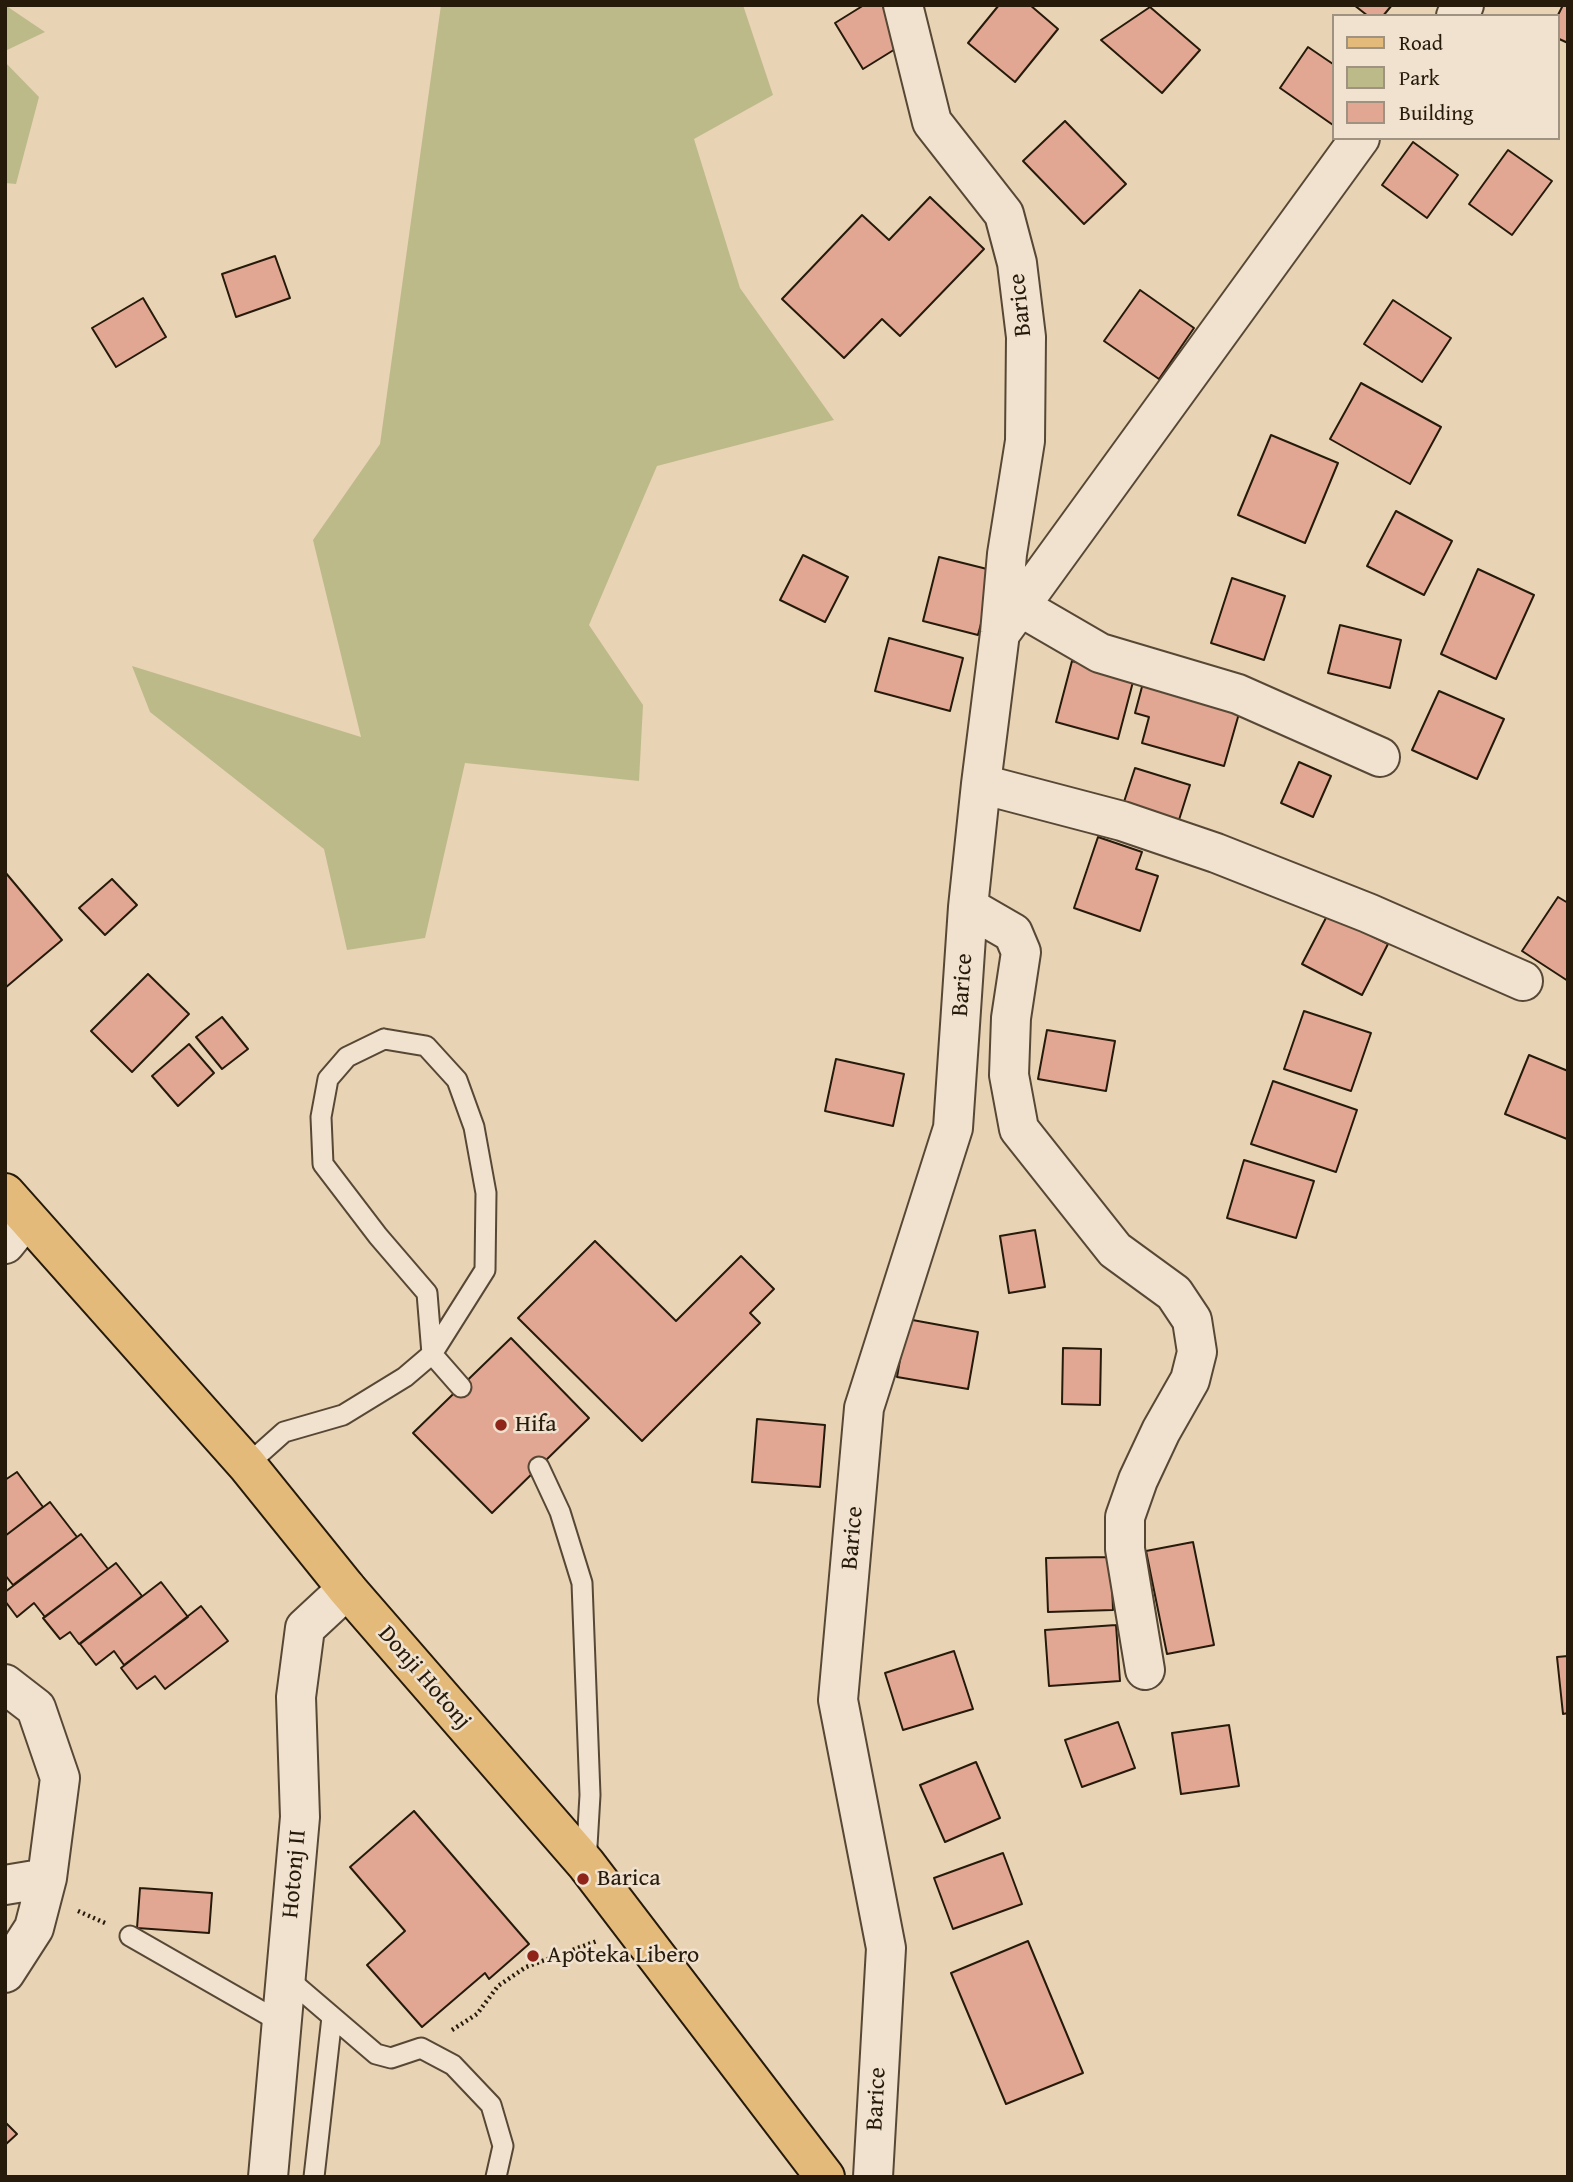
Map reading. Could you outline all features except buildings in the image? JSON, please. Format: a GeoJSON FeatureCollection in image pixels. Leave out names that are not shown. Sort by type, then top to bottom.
{"type":"FeatureCollection","features":[{"type":"Feature","properties":{"kind":"main road","name":"Donji Hotonj"},"geometry":{"type":"LineString","coordinates":[[12,1218],[247,1465],[347,1589],[586,1864],[825,2177]]}},
{"type":"Feature","properties":{"kind":"street","name":"Barice"},"geometry":{"type":"LineString","coordinates":[[873,2177],[886,1948],[838,1700],[864,1408],[953,1128],[968,908],[981,784],[1010,619],[1007,554],[1025,441],[1026,337],[1017,263],[1004,214],[932,122],[903,5]]}},
{"type":"Feature","properties":{"kind":"street","name":"Barice"},"geometry":{"type":"LineString","coordinates":[[1010,619],[1359,140]]}},
{"type":"Feature","properties":{"kind":"street"},"geometry":{"type":"LineString","coordinates":[[1010,619],[1100,653],[1238,694],[1380,757]]}},
{"type":"Feature","properties":{"kind":"street"},"geometry":{"type":"LineString","coordinates":[[981,784],[1122,821],[1216,853],[1368,913],[1523,981]]}},
{"type":"Feature","properties":{"kind":"street","name":"Barice"},"geometry":{"type":"LineString","coordinates":[[968,908],[1013,933],[1021,952],[1011,1018],[1009,1075],[1019,1129],[1115,1250],[1174,1293],[1192,1320],[1197,1352],[1190,1380],[1161,1431],[1138,1480],[1125,1517],[1125,1549],[1145,1670]]}},
{"type":"Feature","properties":{"kind":"street","name":"Hotonj II"},"geometry":{"type":"LineString","coordinates":[[268,2177],[300,1817],[296,1697],[305,1628],[347,1589]]}},
{"type":"Feature","properties":{"kind":"street"},"geometry":{"type":"LineString","coordinates":[[5,1685],[36,1708],[60,1777],[45,1886],[33,1928],[5,1973]]}},
{"type":"Feature","properties":{"kind":"street"},"geometry":{"type":"LineString","coordinates":[[5,1885],[45,1886]]}},
{"type":"Feature","properties":{"kind":"lane"},"geometry":{"type":"LineString","coordinates":[[247,1465],[284,1432],[343,1415],[405,1377],[432,1354],[485,1270],[486,1193],[474,1127],[457,1080],[426,1046],[384,1039],[347,1056],[328,1079],[321,1117],[323,1164],[378,1236],[427,1293],[432,1354],[461,1387]]}},
{"type":"Feature","properties":{"kind":"lane"},"geometry":{"type":"LineString","coordinates":[[539,1467],[560,1512],[582,1583],[590,1795],[586,1864]]}},
{"type":"Feature","properties":{"kind":"lane"},"geometry":{"type":"LineString","coordinates":[[130,1936],[282,2023]]}},
{"type":"Feature","properties":{"kind":"lane"},"geometry":{"type":"LineString","coordinates":[[286,1977],[383,2058],[421,2048],[453,2065],[491,2105],[503,2146],[496,2177]]}},
{"type":"Feature","properties":{"kind":"lane"},"geometry":{"type":"LineString","coordinates":[[314,2177],[332,2017]]}},
{"type":"Feature","properties":{"kind":"path"},"geometry":{"type":"LineString","coordinates":[[45,1886],[130,1936]]}},
{"type":"Feature","properties":{"kind":"path"},"geometry":{"type":"LineString","coordinates":[[421,2048],[477,2014],[498,1986],[526,1967],[588,1946],[631,1923]]}},
{"type":"Feature","properties":{"kind":"green space"},"geometry":{"type":"Polygon","coordinates":[[[5,5],[45,32],[5,51],[5,5]]]}},
{"type":"Feature","properties":{"kind":"green space"},"geometry":{"type":"Polygon","coordinates":[[[441,5],[743,5],[773,95],[694,139],[740,288],[834,420],[657,466],[589,625],[643,705],[639,781],[465,763],[425,938],[347,950],[324,849],[150,712],[132,666],[361,737],[313,540],[380,444],[441,5]]]}},
{"type":"Feature","properties":{"kind":"green space"},"geometry":{"type":"Polygon","coordinates":[[[5,62],[39,97],[16,184],[5,183],[5,62]]]}},
{"type":"Feature","properties":{"kind":"place","name":"Hifa"},"geometry":{"type":"Point","coordinates":[501,1425]}},
{"type":"Feature","properties":{"kind":"place","name":"Barica"},"geometry":{"type":"Point","coordinates":[583,1879]}},
{"type":"Feature","properties":{"kind":"place","name":"Apoteka Libero"},"geometry":{"type":"Point","coordinates":[533,1956]}}]}
